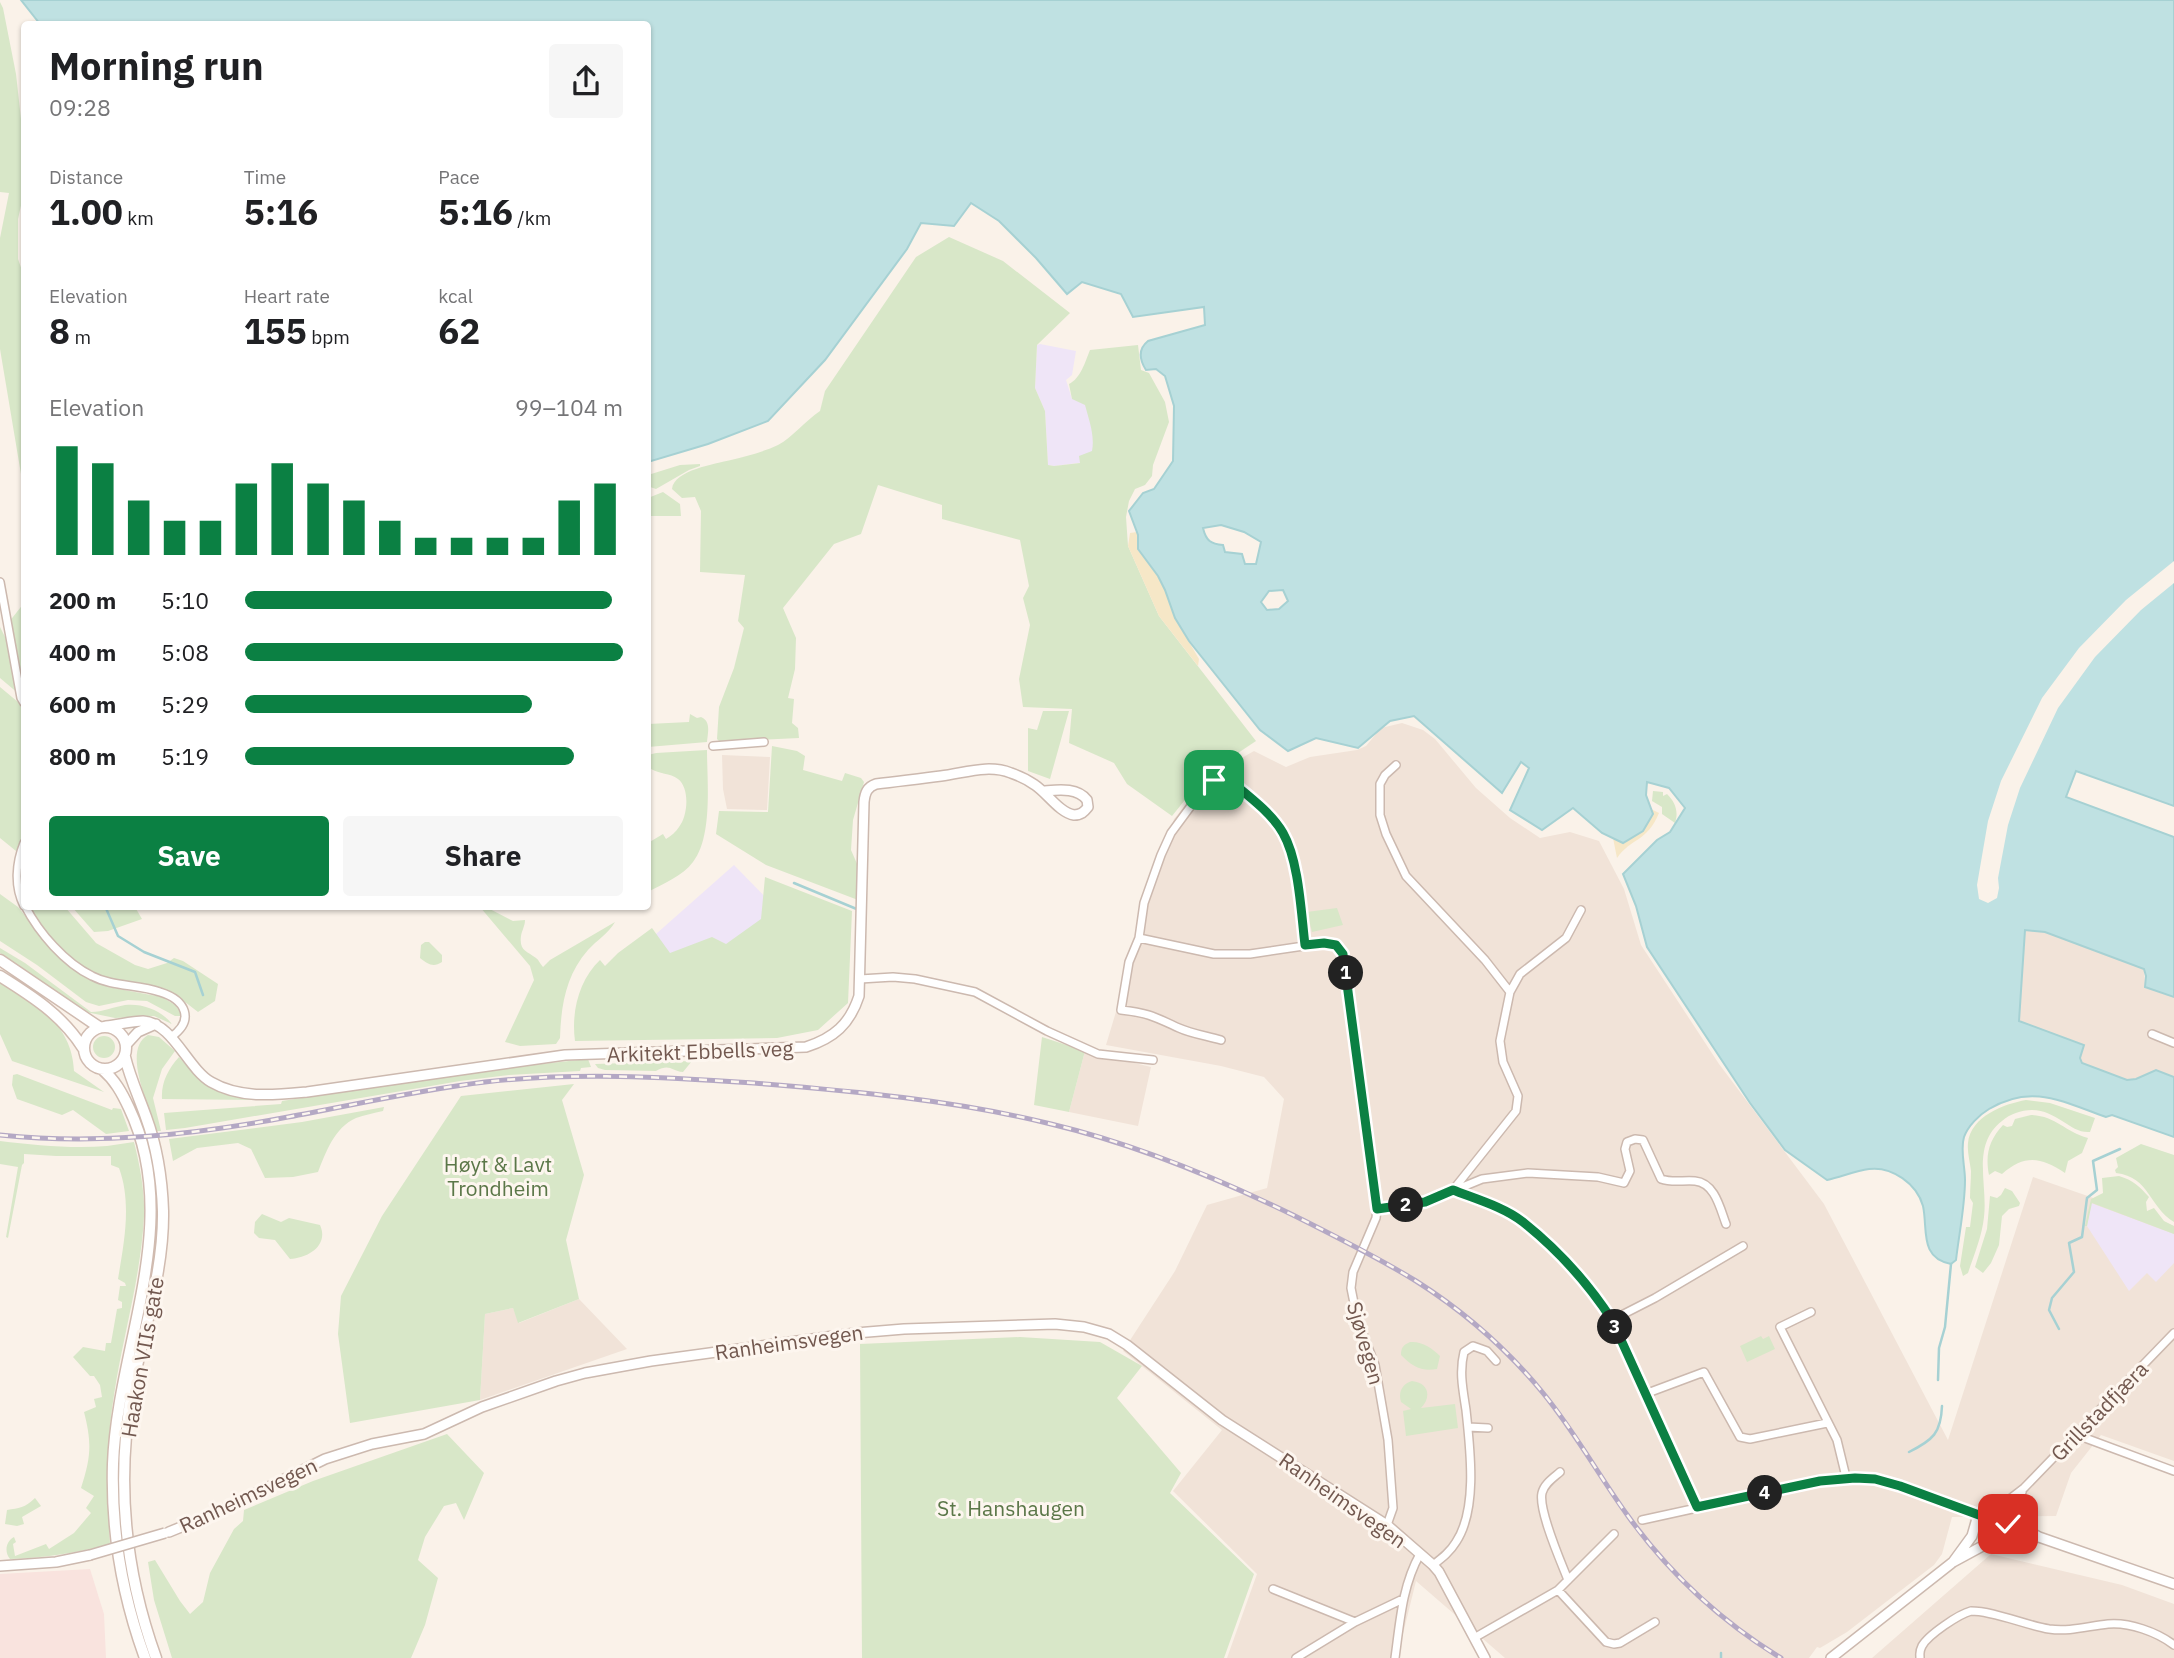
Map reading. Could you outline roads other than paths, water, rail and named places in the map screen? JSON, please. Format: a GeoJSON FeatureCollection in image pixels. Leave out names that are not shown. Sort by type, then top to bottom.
{"type":"FeatureCollection","features":[{"type":"Feature","properties":{"kind":"main road"},"geometry":{"type":"LineString","coordinates":[[0,960],[102,1027],[117,1030],[126,1045],[125,1057],[114,1067],[103,1069],[91,1064],[74,1034],[41,1002],[0,976]]}},
{"type":"Feature","properties":{"kind":"main road"},"geometry":{"type":"LineString","coordinates":[[83,1048],[87,1035],[102,1027]]}},
{"type":"Feature","properties":{"kind":"main road","name":"Haakon VIIs gate"},"geometry":{"type":"LineString","coordinates":[[125,1057],[156,1149],[163,1213],[156,1277],[132,1393],[124,1475],[126,1534],[131,1569],[156,1658]]}},
{"type":"Feature","properties":{"kind":"main road","name":"Haakon VIIs gate"},"geometry":{"type":"LineString","coordinates":[[103,1069],[112,1077],[136,1122],[149,1180],[149,1247],[121,1390],[113,1464],[114,1524],[120,1571],[127,1603],[145,1658]]}},
{"type":"Feature","properties":{"kind":"street"},"geometry":{"type":"LineString","coordinates":[[0,582],[2,605],[21,698]]}},
{"type":"Feature","properties":{"kind":"street"},"geometry":{"type":"LineString","coordinates":[[713,746],[764,742]]}},
{"type":"Feature","properties":{"kind":"street"},"geometry":{"type":"LineString","coordinates":[[1396,765],[1380,784],[1380,815],[1406,876],[1485,960],[1510,992]]}},
{"type":"Feature","properties":{"kind":"street","name":"Arkitekt Ebbells veg"},"geometry":{"type":"LineString","coordinates":[[156,1024],[171,1037],[208,1080],[237,1092],[279,1095],[565,1055],[806,1047],[830,1038],[848,1022],[855,1007],[860,979],[864,803],[869,787],[992,769],[1007,771],[1022,778],[1072,814],[1082,814],[1088,807],[1087,800],[1079,793],[1067,790],[1042,791]]}},
{"type":"Feature","properties":{"kind":"street"},"geometry":{"type":"LineString","coordinates":[[1139,938],[1214,954],[1250,954],[1305,945],[1292,853],[1282,831],[1228,779],[1214,780],[1199,795],[1171,834],[1161,855],[1144,903],[1139,938],[1129,962],[1121,1010],[1143,1012],[1162,1018],[1180,1029],[1222,1040]]}},
{"type":"Feature","properties":{"kind":"street"},"geometry":{"type":"LineString","coordinates":[[21,850],[16,874],[21,892]]}},
{"type":"Feature","properties":{"kind":"street"},"geometry":{"type":"LineString","coordinates":[[28,910],[61,953],[92,976],[113,984],[158,991],[170,996],[183,1008],[186,1015],[181,1031],[171,1037]]}},
{"type":"Feature","properties":{"kind":"street"},"geometry":{"type":"LineString","coordinates":[[1453,1190],[1516,1111],[1518,1096],[1503,1062],[1500,1041],[1510,992],[1520,974],[1566,938],[1581,910]]}},
{"type":"Feature","properties":{"kind":"street","name":"Sjøvegen"},"geometry":{"type":"LineString","coordinates":[[1305,945],[1336,945],[1343,954],[1377,1209],[1376,1218],[1353,1272],[1350,1288],[1357,1318],[1375,1365],[1388,1440],[1392,1508],[1387,1525]]}},
{"type":"Feature","properties":{"kind":"street"},"geometry":{"type":"LineString","coordinates":[[860,979],[915,979],[975,992],[1047,1031],[1098,1054],[1153,1060]]}},
{"type":"Feature","properties":{"kind":"street"},"geometry":{"type":"LineString","coordinates":[[102,1027],[141,1021],[156,1024]]}},
{"type":"Feature","properties":{"kind":"street"},"geometry":{"type":"LineString","coordinates":[[126,1045],[138,1032],[156,1024]]}},
{"type":"Feature","properties":{"kind":"street"},"geometry":{"type":"LineString","coordinates":[[2152,1034],[2174,1043]]}},
{"type":"Feature","properties":{"kind":"street"},"geometry":{"type":"LineString","coordinates":[[1377,1209],[1425,1202],[1482,1179],[1528,1173],[1598,1177],[1624,1183],[1630,1171],[1625,1149],[1627,1142],[1635,1139],[1643,1140],[1661,1180],[1698,1181],[1715,1194],[1726,1224]]}},
{"type":"Feature","properties":{"kind":"street"},"geometry":{"type":"LineString","coordinates":[[1453,1190],[1492,1205],[1522,1221],[1574,1268],[1612,1320],[1697,1507]]}},
{"type":"Feature","properties":{"kind":"street"},"geometry":{"type":"LineString","coordinates":[[1612,1320],[1743,1246]]}},
{"type":"Feature","properties":{"kind":"street"},"geometry":{"type":"LineString","coordinates":[[1811,1312],[1780,1327],[1838,1440],[1846,1478]]}},
{"type":"Feature","properties":{"kind":"street","name":"Ranheimsvegen"},"geometry":{"type":"LineString","coordinates":[[0,1566],[56,1562],[167,1533],[220,1511],[325,1459],[372,1444],[424,1434],[494,1403],[585,1373],[651,1361],[856,1333],[1055,1324],[1084,1327],[1109,1334],[1222,1420],[1387,1525],[1433,1564],[1446,1582],[1485,1658]]}},
{"type":"Feature","properties":{"kind":"street","name":"Grillstadfjæra"},"geometry":{"type":"LineString","coordinates":[[1998,1508],[2024,1488],[2174,1333]]}},
{"type":"Feature","properties":{"kind":"street"},"geometry":{"type":"LineString","coordinates":[[1433,1564],[1452,1549],[1466,1521],[1469,1503],[1468,1427],[1460,1367],[1464,1352],[1472,1346],[1487,1352],[1496,1361]]}},
{"type":"Feature","properties":{"kind":"street"},"geometry":{"type":"LineString","coordinates":[[1645,1394],[1704,1372],[1740,1437],[1750,1439],[1827,1423]]}},
{"type":"Feature","properties":{"kind":"street"},"geometry":{"type":"LineString","coordinates":[[1468,1427],[1488,1428]]}},
{"type":"Feature","properties":{"kind":"street"},"geometry":{"type":"LineString","coordinates":[[2077,1435],[2174,1471]]}},
{"type":"Feature","properties":{"kind":"street"},"geometry":{"type":"LineString","coordinates":[[1560,1472],[1541,1494],[1544,1515],[1568,1580]]}},
{"type":"Feature","properties":{"kind":"street"},"geometry":{"type":"LineString","coordinates":[[1642,1520],[1820,1481],[1846,1478],[1888,1482],[1979,1515]]}},
{"type":"Feature","properties":{"kind":"street","name":"Grillstadfjæra"},"geometry":{"type":"LineString","coordinates":[[2006,1516],[2024,1488]]}},
{"type":"Feature","properties":{"kind":"street"},"geometry":{"type":"LineString","coordinates":[[1953,1562],[1972,1536],[1979,1515],[1985,1509],[1998,1508],[2021,1527],[2039,1537],[2174,1584]]}},
{"type":"Feature","properties":{"kind":"street"},"geometry":{"type":"LineString","coordinates":[[1831,1658],[1953,1562],[2007,1529],[2006,1516]]}},
{"type":"Feature","properties":{"kind":"street"},"geometry":{"type":"LineString","coordinates":[[1977,1526],[1981,1534],[1997,1537],[2039,1537]]}},
{"type":"Feature","properties":{"kind":"street"},"geometry":{"type":"LineString","coordinates":[[1474,1638],[1558,1590],[1614,1534]]}},
{"type":"Feature","properties":{"kind":"street"},"geometry":{"type":"LineString","coordinates":[[1395,1658],[1403,1599],[1412,1569],[1420,1554]]}},
{"type":"Feature","properties":{"kind":"street"},"geometry":{"type":"LineString","coordinates":[[1273,1589],[1355,1622]]}},
{"type":"Feature","properties":{"kind":"street"},"geometry":{"type":"LineString","coordinates":[[1558,1590],[1606,1642],[1620,1643],[1655,1622]]}},
{"type":"Feature","properties":{"kind":"street"},"geometry":{"type":"LineString","coordinates":[[1296,1658],[1355,1622],[1403,1599]]}},
{"type":"Feature","properties":{"kind":"street"},"geometry":{"type":"LineString","coordinates":[[1920,1658],[1925,1642],[1960,1615],[1971,1611],[2053,1629],[2078,1630],[2108,1624],[2124,1625],[2162,1637],[2174,1645]]}},
{"type":"Feature","properties":{"kind":"water"},"geometry":{"type":"Polygon","coordinates":[[[21,0],[2174,0],[2174,806],[2076,771],[2066,797],[2174,837],[2174,997],[2145,987],[2144,969],[2045,932],[2025,930],[2019,1021],[2084,1045],[2080,1058],[2082,1063],[2127,1080],[2156,1070],[2174,1077],[2174,1137],[2112,1115],[2106,1117],[2048,1098],[2019,1097],[1989,1109],[1974,1121],[1964,1137],[1962,1147],[1965,1190],[1956,1260],[1951,1264],[1941,1261],[1929,1249],[1920,1198],[1902,1178],[1886,1170],[1869,1169],[1827,1180],[1785,1150],[1750,1103],[1647,947],[1636,906],[1623,874],[1657,840],[1670,832],[1685,808],[1669,788],[1647,782],[1646,795],[1653,814],[1643,831],[1623,843],[1602,833],[1573,808],[1542,830],[1510,810],[1529,768],[1521,762],[1502,793],[1414,716],[1390,721],[1358,748],[1316,738],[1288,751],[1260,730],[1189,641],[1175,618],[1158,576],[1138,549],[1138,535],[1129,511],[1143,493],[1154,489],[1173,461],[1174,406],[1165,376],[1156,369],[1146,370],[1141,351],[1148,341],[1205,325],[1204,307],[1133,317],[1121,294],[1082,282],[1067,294],[999,221],[971,203],[954,226],[921,223],[907,249],[825,360],[768,421],[708,444],[651,461],[651,21],[38,21],[21,0]],[[1221,525],[1203,528],[1207,539],[1223,545],[1225,552],[1242,554],[1245,564],[1256,564],[1261,542],[1244,532],[1221,525]],[[1283,590],[1269,591],[1261,602],[1267,610],[1279,609],[1288,601],[1283,590]]]}},
{"type":"Feature","properties":{"kind":"waterway"},"geometry":{"type":"LineString","coordinates":[[794,883],[859,910]]}},
{"type":"Feature","properties":{"kind":"waterway"},"geometry":{"type":"LineString","coordinates":[[107,910],[118,936],[144,952],[195,972],[203,995]]}},
{"type":"Feature","properties":{"kind":"waterway"},"geometry":{"type":"LineString","coordinates":[[2059,1329],[2049,1310],[2052,1298],[2074,1272],[2069,1243],[2082,1237],[2087,1198],[2097,1190],[2093,1161],[2120,1149]]}},
{"type":"Feature","properties":{"kind":"waterway"},"geometry":{"type":"LineString","coordinates":[[1938,1380],[1939,1348],[1945,1327],[1951,1264]]}},
{"type":"Feature","properties":{"kind":"waterway"},"geometry":{"type":"LineString","coordinates":[[1909,1452],[1934,1435],[1940,1423],[1942,1406]]}},
{"type":"Feature","properties":{"kind":"waterway"},"geometry":{"type":"LineString","coordinates":[[1721,1653],[1721,1658]]}},
{"type":"Feature","properties":{"kind":"railway"},"geometry":{"type":"LineString","coordinates":[[0,1135],[73,1139],[181,1133],[252,1123],[460,1085],[586,1076],[720,1081],[866,1093],[978,1109],[1113,1141],[1264,1201],[1386,1264],[1451,1305],[1500,1346],[1543,1393],[1628,1516],[1661,1557],[1717,1612],[1781,1658]]}},
{"type":"Feature","properties":{"kind":"park label","name":"Høyt & Lavt Trondheim"},"geometry":{"type":"Point","coordinates":[498,1176]}},
{"type":"Feature","properties":{"kind":"park label","name":"St. Hanshaugen"},"geometry":{"type":"Point","coordinates":[1011,1508]}}]}
